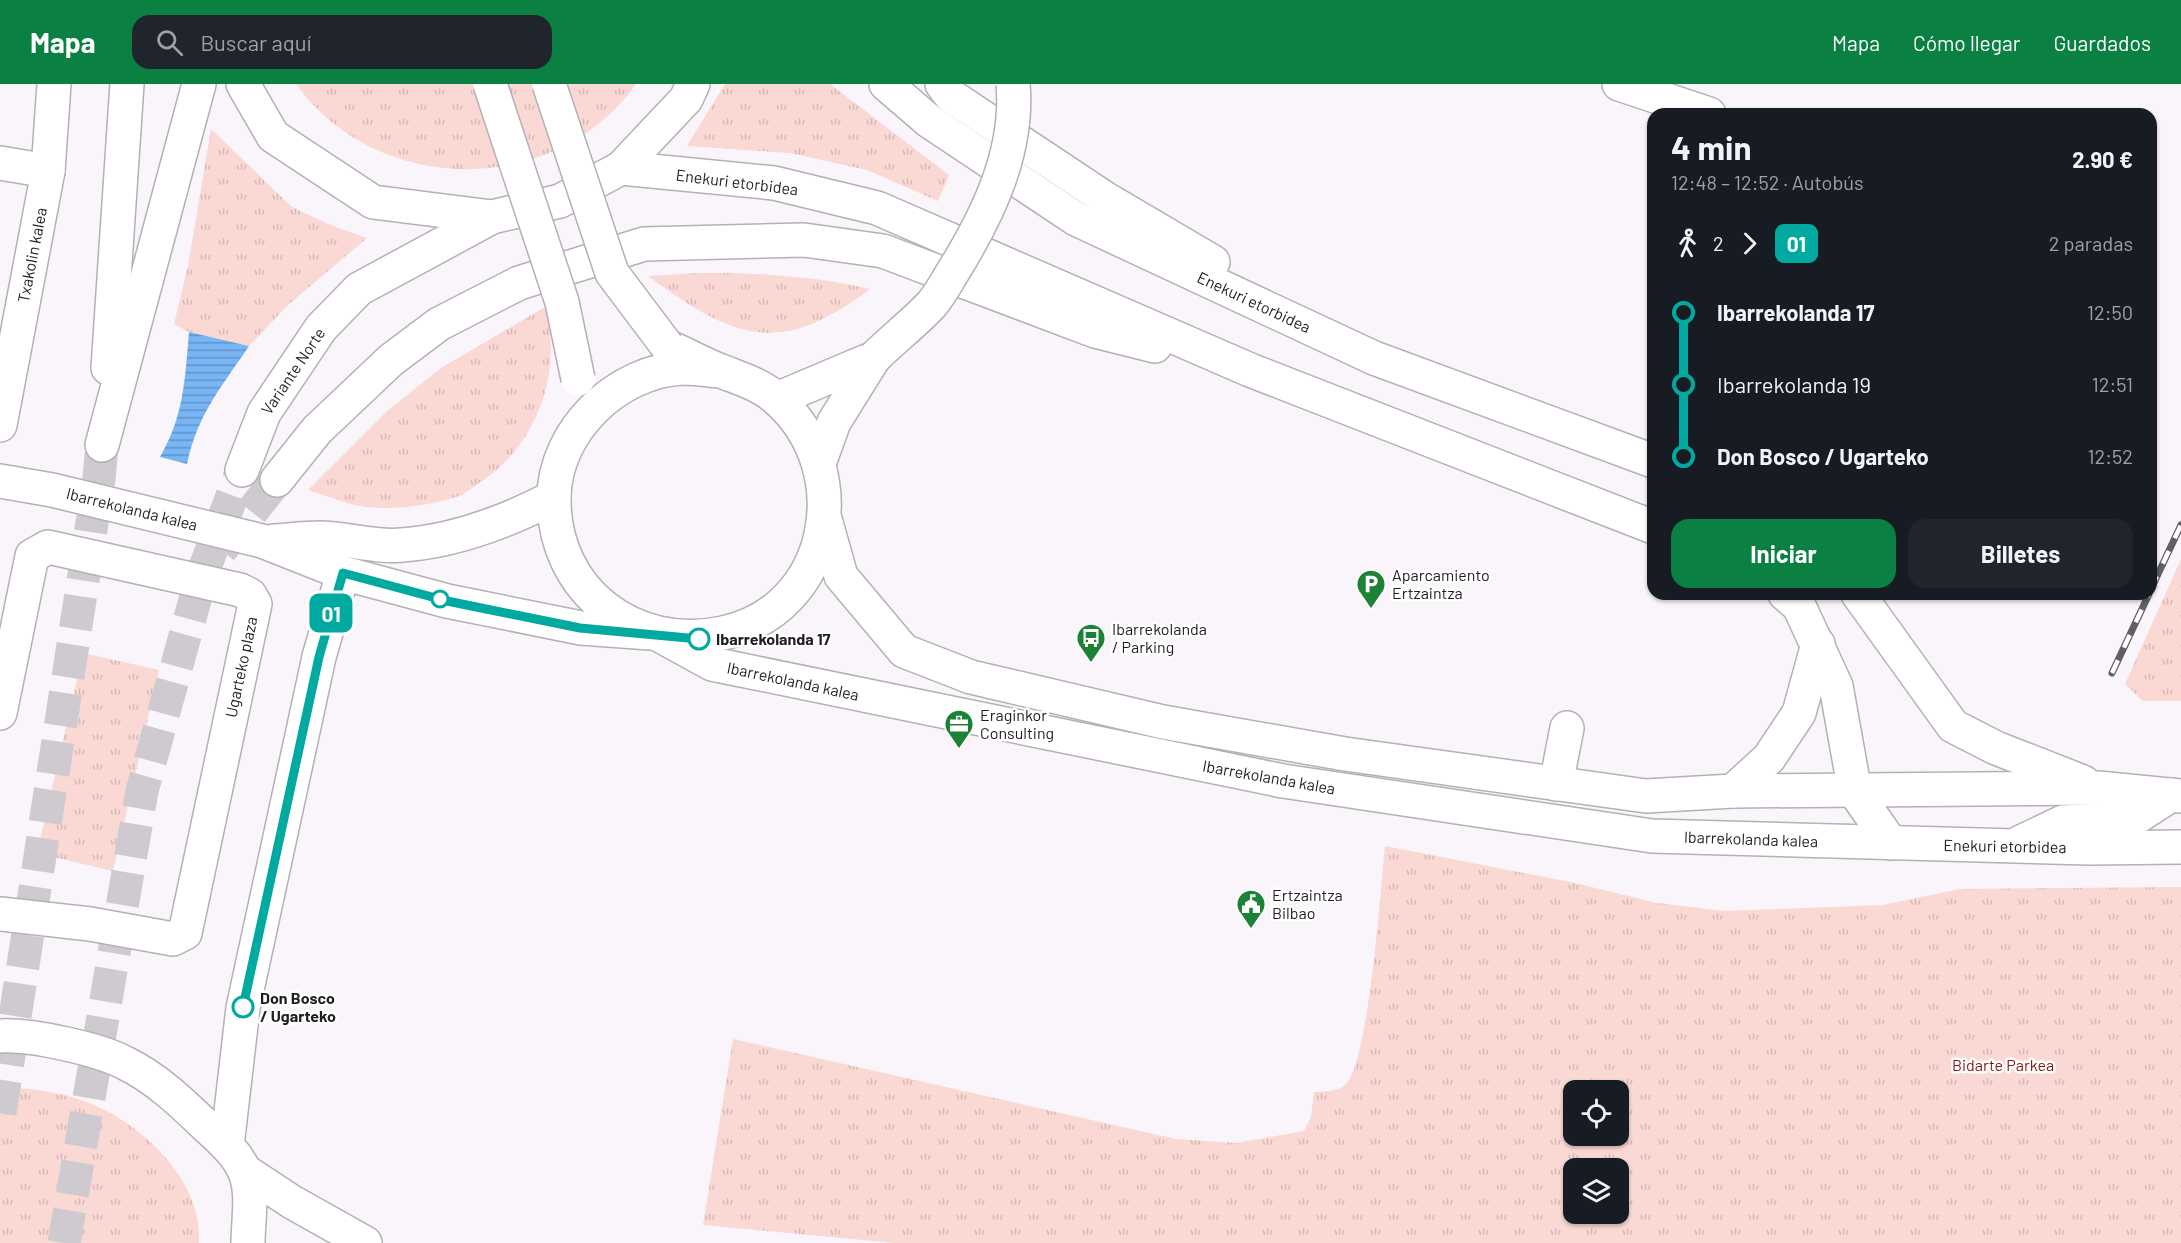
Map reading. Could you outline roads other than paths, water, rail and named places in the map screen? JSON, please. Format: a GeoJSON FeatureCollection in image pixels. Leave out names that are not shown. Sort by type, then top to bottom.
{"type":"FeatureCollection","features":[{"type":"Feature","properties":{"kind":"main road","name":"Txakolin kalea"},"geometry":{"type":"LineString","coordinates":[[0,425],[48,171],[54,84]]}},
{"type":"Feature","properties":{"kind":"main road"},"geometry":{"type":"LineString","coordinates":[[127,84],[102,444],[199,84]]}},
{"type":"Feature","properties":{"kind":"main road"},"geometry":{"type":"LineString","coordinates":[[243,84],[273,136],[373,202],[492,217],[560,201],[621,168],[687,99],[693,84]]}},
{"type":"Feature","properties":{"kind":"main road"},"geometry":{"type":"LineString","coordinates":[[490,84],[562,302],[585,417]]}},
{"type":"Feature","properties":{"kind":"main road"},"geometry":{"type":"LineString","coordinates":[[549,84],[612,273],[668,346],[720,371],[787,395],[820,461],[826,489],[825,519],[816,556],[796,588],[769,614],[735,631],[699,639],[656,634],[610,613],[579,581],[560,542],[554,497],[563,454],[585,417],[612,392],[646,375],[682,368],[720,371]]}},
{"type":"Feature","properties":{"kind":"main road","name":"Enekuri etorbidea"},"geometry":{"type":"LineString","coordinates":[[886,84],[929,121],[1076,219],[1374,358],[1647,459]]}},
{"type":"Feature","properties":{"kind":"main road"},"geometry":{"type":"LineString","coordinates":[[942,84],[951,96],[1107,199],[1374,358]]}},
{"type":"Feature","properties":{"kind":"main road"},"geometry":{"type":"LineString","coordinates":[[820,461],[834,422],[873,358],[932,303],[975,236],[990,204],[1007,152],[1015,112],[1013,84]]}},
{"type":"Feature","properties":{"kind":"main road"},"geometry":{"type":"LineString","coordinates":[[1619,84],[1691,108]]}},
{"type":"Feature","properties":{"kind":"main road"},"geometry":{"type":"LineString","coordinates":[[0,163],[48,171]]}},
{"type":"Feature","properties":{"kind":"main road","name":"Enekuri etorbidea"},"geometry":{"type":"LineString","coordinates":[[621,168],[774,183],[877,208],[1250,370],[1647,525]]}},
{"type":"Feature","properties":{"kind":"main road","name":"Variante Norte"},"geometry":{"type":"LineString","coordinates":[[242,470],[264,413],[321,328],[344,304],[359,289],[492,217]]}},
{"type":"Feature","properties":{"kind":"main road","name":"Enekuri etorbidea"},"geometry":{"type":"LineString","coordinates":[[277,480],[317,430],[391,360],[439,324],[519,283],[644,244],[804,240],[884,251],[1095,331],[1250,370]]}},
{"type":"Feature","properties":{"kind":"main road"},"geometry":{"type":"LineString","coordinates":[[787,395],[873,358]]}},
{"type":"Feature","properties":{"kind":"main road","name":"Ibarrekolanda kalea"},"geometry":{"type":"LineString","coordinates":[[0,481],[52,490],[262,541],[343,573],[447,601],[580,628],[656,634],[712,664],[1283,781],[1652,836],[1891,843]]}},
{"type":"Feature","properties":{"kind":"main road","name":"Ibarrekolanda kalea"},"geometry":{"type":"LineString","coordinates":[[262,541],[320,538],[400,546],[477,531],[517,516],[554,497]]}},
{"type":"Feature","properties":{"kind":"main road"},"geometry":{"type":"LineString","coordinates":[[825,519],[841,576],[904,651],[971,677],[1163,722],[1345,754],[1646,796],[1733,791],[1855,792],[2098,788],[2178,791]]}},
{"type":"Feature","properties":{"kind":"main road","name":"Ugarteko plaza"},"geometry":{"type":"LineString","coordinates":[[0,712],[32,556],[48,547],[240,590],[250,595],[255,604],[185,933],[173,939],[90,924],[0,914]]}},
{"type":"Feature","properties":{"kind":"main road"},"geometry":{"type":"LineString","coordinates":[[248,1243],[249,1196],[236,1158],[243,1008],[319,657],[343,573]]}},
{"type":"Feature","properties":{"kind":"main road"},"geometry":{"type":"LineString","coordinates":[[1792,600],[1799,606],[1836,686],[1855,792],[1891,843]]}},
{"type":"Feature","properties":{"kind":"main road"},"geometry":{"type":"LineString","coordinates":[[1862,600],[1953,726],[1996,748],[2098,788]]}},
{"type":"Feature","properties":{"kind":"main road"},"geometry":{"type":"LineString","coordinates":[[1733,791],[1769,758],[1799,713],[1818,644]]}},
{"type":"Feature","properties":{"kind":"main road"},"geometry":{"type":"LineString","coordinates":[[1556,784],[1567,728]]}},
{"type":"Feature","properties":{"kind":"main road"},"geometry":{"type":"LineString","coordinates":[[2014,846],[2063,822],[2133,819],[2178,791]]}},
{"type":"Feature","properties":{"kind":"main road","name":"Enekuri etorbidea"},"geometry":{"type":"LineString","coordinates":[[1891,843],[2181,847]]}},
{"type":"Feature","properties":{"kind":"main road"},"geometry":{"type":"LineString","coordinates":[[0,1036],[14,1035],[61,1043],[125,1062],[170,1091],[236,1158],[292,1202],[365,1243]]}},
{"type":"Feature","properties":{"kind":"water"},"geometry":{"type":"Polygon","coordinates":[[[189,332],[249,346],[204,415],[187,464],[160,457],[179,412],[189,332]]]}},
{"type":"Feature","properties":{"kind":"tunnel"},"geometry":{"type":"LineString","coordinates":[[0,1113],[99,478],[102,445]]}},
{"type":"Feature","properties":{"kind":"tunnel"},"geometry":{"type":"LineString","coordinates":[[64,1243],[142,791],[202,575],[242,470]]}},
{"type":"Feature","properties":{"kind":"tunnel"},"geometry":{"type":"LineString","coordinates":[[221,550],[277,480]]}},
{"type":"Feature","properties":{"kind":"railway"},"geometry":{"type":"LineString","coordinates":[[2157,576],[2181,525]]}},
{"type":"Feature","properties":{"kind":"railway"},"geometry":{"type":"LineString","coordinates":[[2112,673],[2146,600]]}},
{"type":"Feature","properties":{"kind":"place","name":"Aparcamiento Ertzaintza"},"geometry":{"type":"Point","coordinates":[1371,610]}},
{"type":"Feature","properties":{"kind":"place","name":"Ibarrekolanda 17"},"geometry":{"type":"Point","coordinates":[699,639]}},
{"type":"Feature","properties":{"kind":"place","name":"Ibarrekolanda / Parking"},"geometry":{"type":"Point","coordinates":[1091,664]}},
{"type":"Feature","properties":{"kind":"place","name":"Eraginkor Consulting"},"geometry":{"type":"Point","coordinates":[959,750]}},
{"type":"Feature","properties":{"kind":"place","name":"Ertzaintza Bilbao"},"geometry":{"type":"Point","coordinates":[1251,930]}},
{"type":"Feature","properties":{"kind":"place","name":"Don Bosco / Ugarteko"},"geometry":{"type":"Point","coordinates":[243,1007]}},
{"type":"Feature","properties":{"kind":"park label","name":"Bidarte Parkea"},"geometry":{"type":"Point","coordinates":[2003,1065]}}]}
